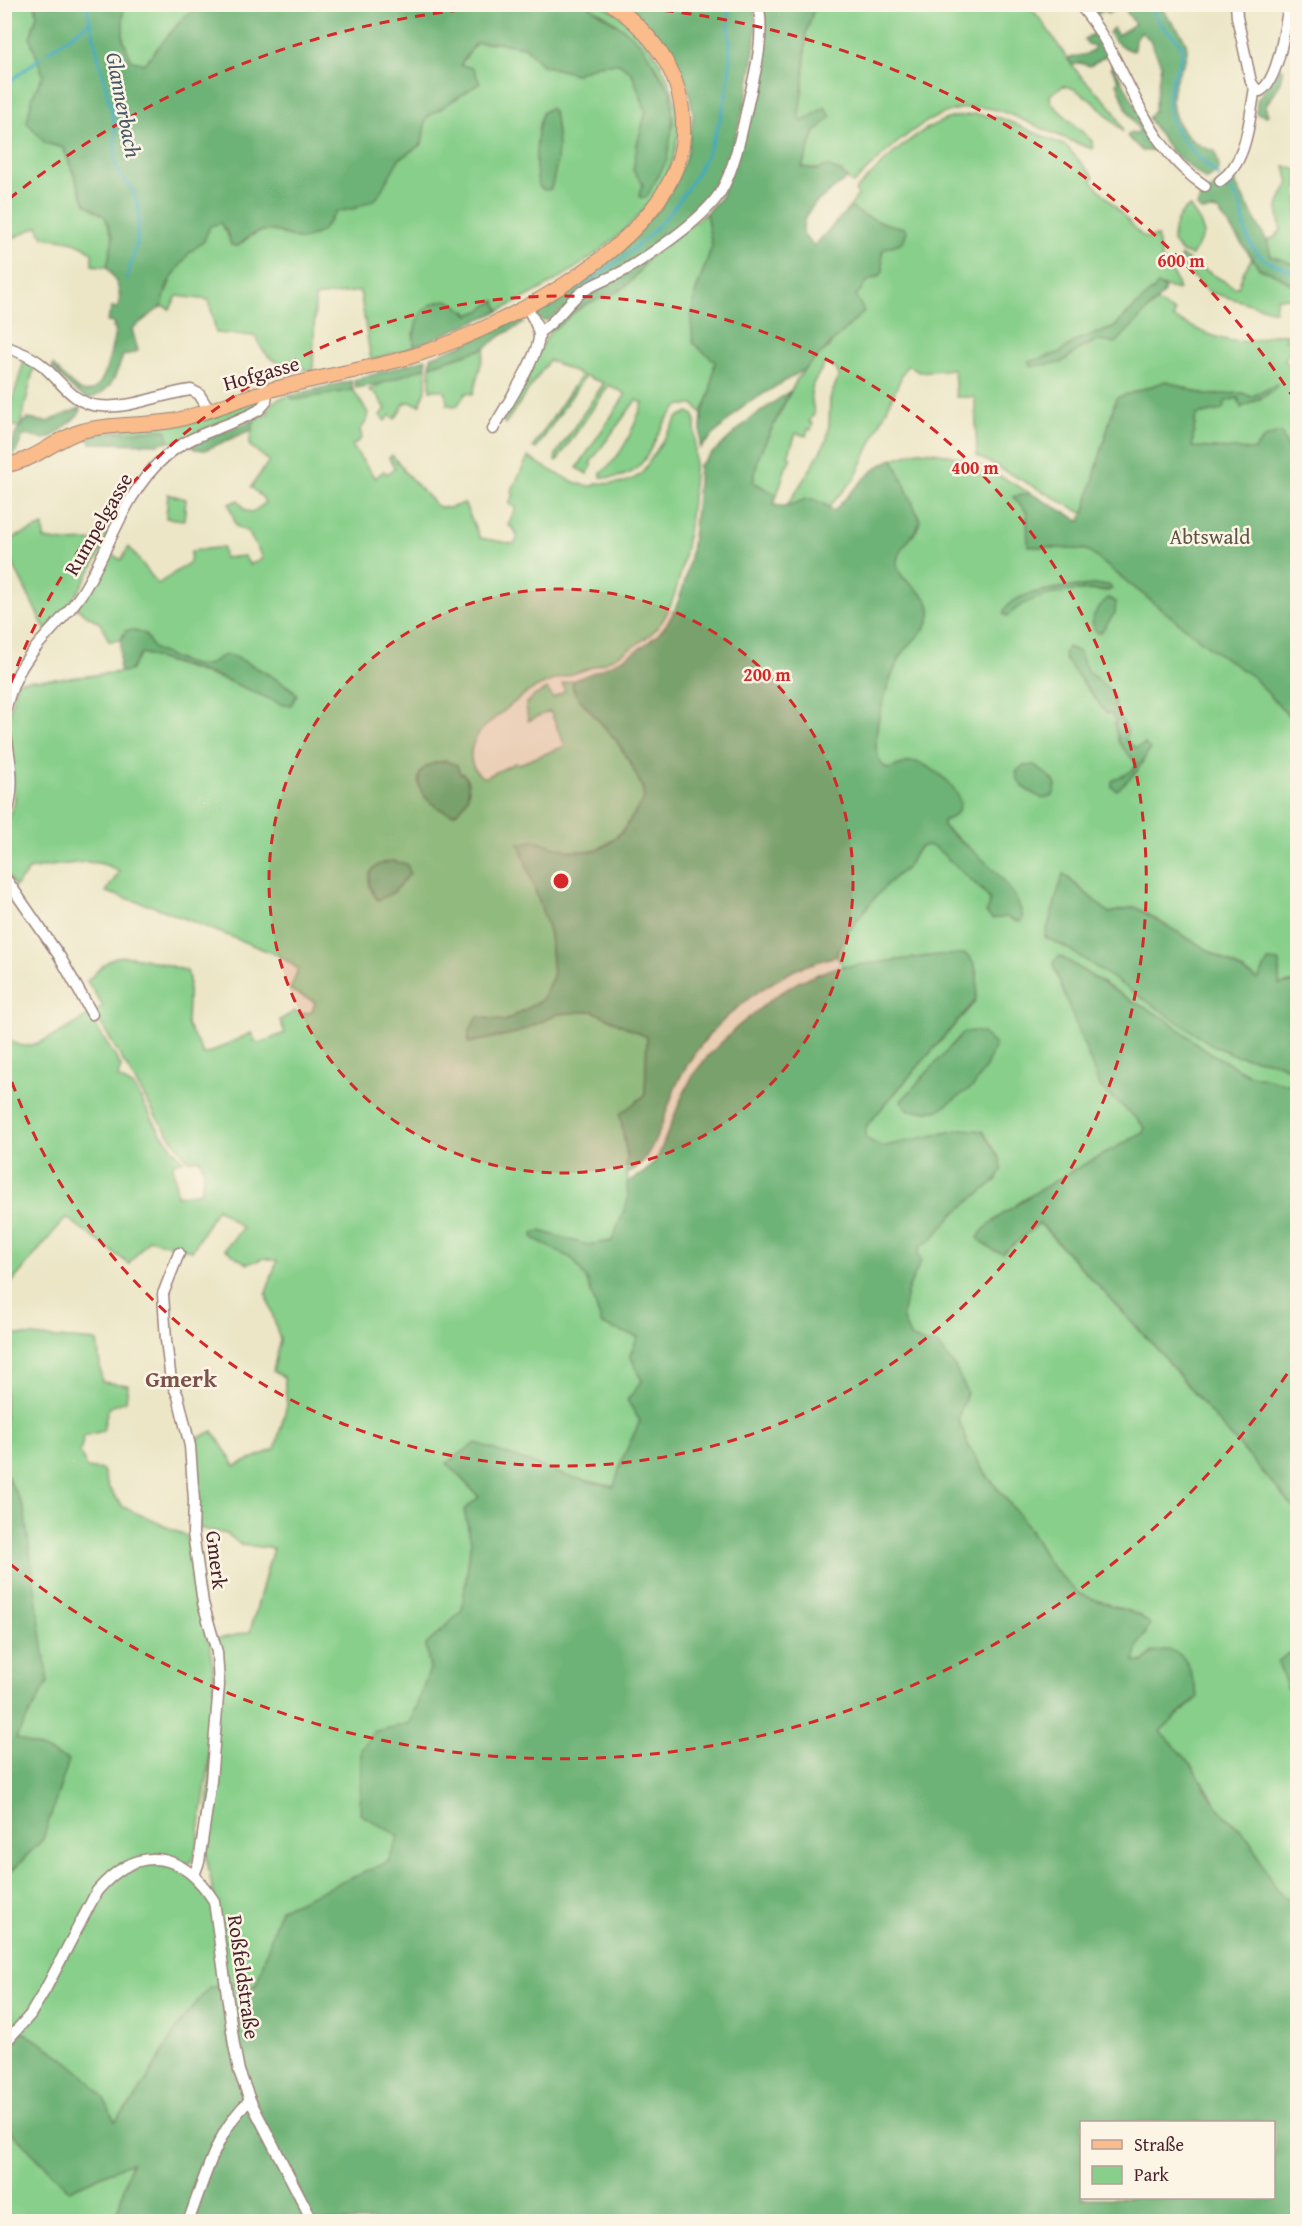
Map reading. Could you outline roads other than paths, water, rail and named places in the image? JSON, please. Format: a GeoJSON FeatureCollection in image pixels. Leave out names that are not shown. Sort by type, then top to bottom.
{"type":"FeatureCollection","features":[{"type":"Feature","properties":{"kind":"main road","name":"Hofgasse"},"geometry":{"type":"LineString","coordinates":[[4,465],[30,459],[80,431],[169,421],[267,391],[417,355],[484,328],[527,307],[585,270],[622,240],[645,218],[660,199],[677,165],[683,143],[682,104],[674,76],[644,31],[612,4]]}},
{"type":"Feature","properties":{"kind":"street"},"geometry":{"type":"LineString","coordinates":[[539,332],[582,291],[627,269],[682,230],[711,204],[722,190],[738,141],[755,75],[760,31],[758,4]]}},
{"type":"Feature","properties":{"kind":"street"},"geometry":{"type":"LineString","coordinates":[[1079,4],[1107,43],[1158,141],[1175,162],[1205,186]]}},
{"type":"Feature","properties":{"kind":"street"},"geometry":{"type":"LineString","coordinates":[[1236,4],[1251,82],[1255,88],[1262,90],[1270,80],[1280,49],[1289,4]]}},
{"type":"Feature","properties":{"kind":"street"},"geometry":{"type":"LineString","coordinates":[[1222,179],[1235,166],[1241,152],[1255,88]]}},
{"type":"Feature","properties":{"kind":"street"},"geometry":{"type":"LineString","coordinates":[[493,429],[535,354],[539,332],[527,307]]}},
{"type":"Feature","properties":{"kind":"street"},"geometry":{"type":"LineString","coordinates":[[4,346],[36,360],[78,399],[87,404],[101,406],[133,404],[190,390],[203,398],[209,410]]}},
{"type":"Feature","properties":{"kind":"street","name":"Rumpelgasse"},"geometry":{"type":"LineString","coordinates":[[4,820],[10,806],[11,789],[4,721],[7,702],[20,670],[81,595],[126,509],[163,458],[178,447],[259,410],[266,402],[267,391]]}},
{"type":"Feature","properties":{"kind":"street"},"geometry":{"type":"LineString","coordinates":[[4,876],[60,957],[92,1014]]}},
{"type":"Feature","properties":{"kind":"street","name":"Gmerk"},"geometry":{"type":"LineString","coordinates":[[179,1253],[163,1294],[166,1340],[171,1381],[178,1396],[190,1446],[194,1500],[193,1533],[203,1603],[217,1652],[219,1684],[211,1781],[199,1862],[194,1875]]}},
{"type":"Feature","properties":{"kind":"street","name":"Roßfeldstraße"},"geometry":{"type":"LineString","coordinates":[[4,2044],[35,2007],[97,1891],[110,1876],[140,1861],[168,1860],[183,1867],[194,1875],[214,1901],[239,2071],[250,2100],[313,2222]]}},
{"type":"Feature","properties":{"kind":"street"},"geometry":{"type":"LineString","coordinates":[[188,2222],[221,2139],[231,2120],[250,2100]]}},
{"type":"Feature","properties":{"kind":"waterway","name":"Glannerbach"},"geometry":{"type":"LineString","coordinates":[[86,4],[115,126],[117,168],[132,188],[139,209],[137,242],[127,278]]}},
{"type":"Feature","properties":{"kind":"waterway"},"geometry":{"type":"LineString","coordinates":[[542,310],[616,263],[648,236],[668,215],[700,167],[713,140],[728,84],[730,55],[728,4]]}},
{"type":"Feature","properties":{"kind":"waterway"},"geometry":{"type":"LineString","coordinates":[[1152,4],[1158,21],[1175,37],[1183,49],[1170,89],[1168,104],[1170,117],[1182,139],[1219,177]]}},
{"type":"Feature","properties":{"kind":"waterway"},"geometry":{"type":"LineString","coordinates":[[48,52],[90,22]]}},
{"type":"Feature","properties":{"kind":"waterway"},"geometry":{"type":"LineString","coordinates":[[4,86],[40,58]]}},
{"type":"Feature","properties":{"kind":"waterway"},"geometry":{"type":"LineString","coordinates":[[1223,182],[1239,201],[1246,231],[1255,250],[1264,259],[1298,275]]}},
{"type":"Feature","properties":{"kind":"district","name":"Gmerk"},"geometry":{"type":"Point","coordinates":[181,1378]}},
{"type":"Feature","properties":{"kind":"park label","name":"Abtswald"},"geometry":{"type":"Point","coordinates":[1210,536]}}]}
